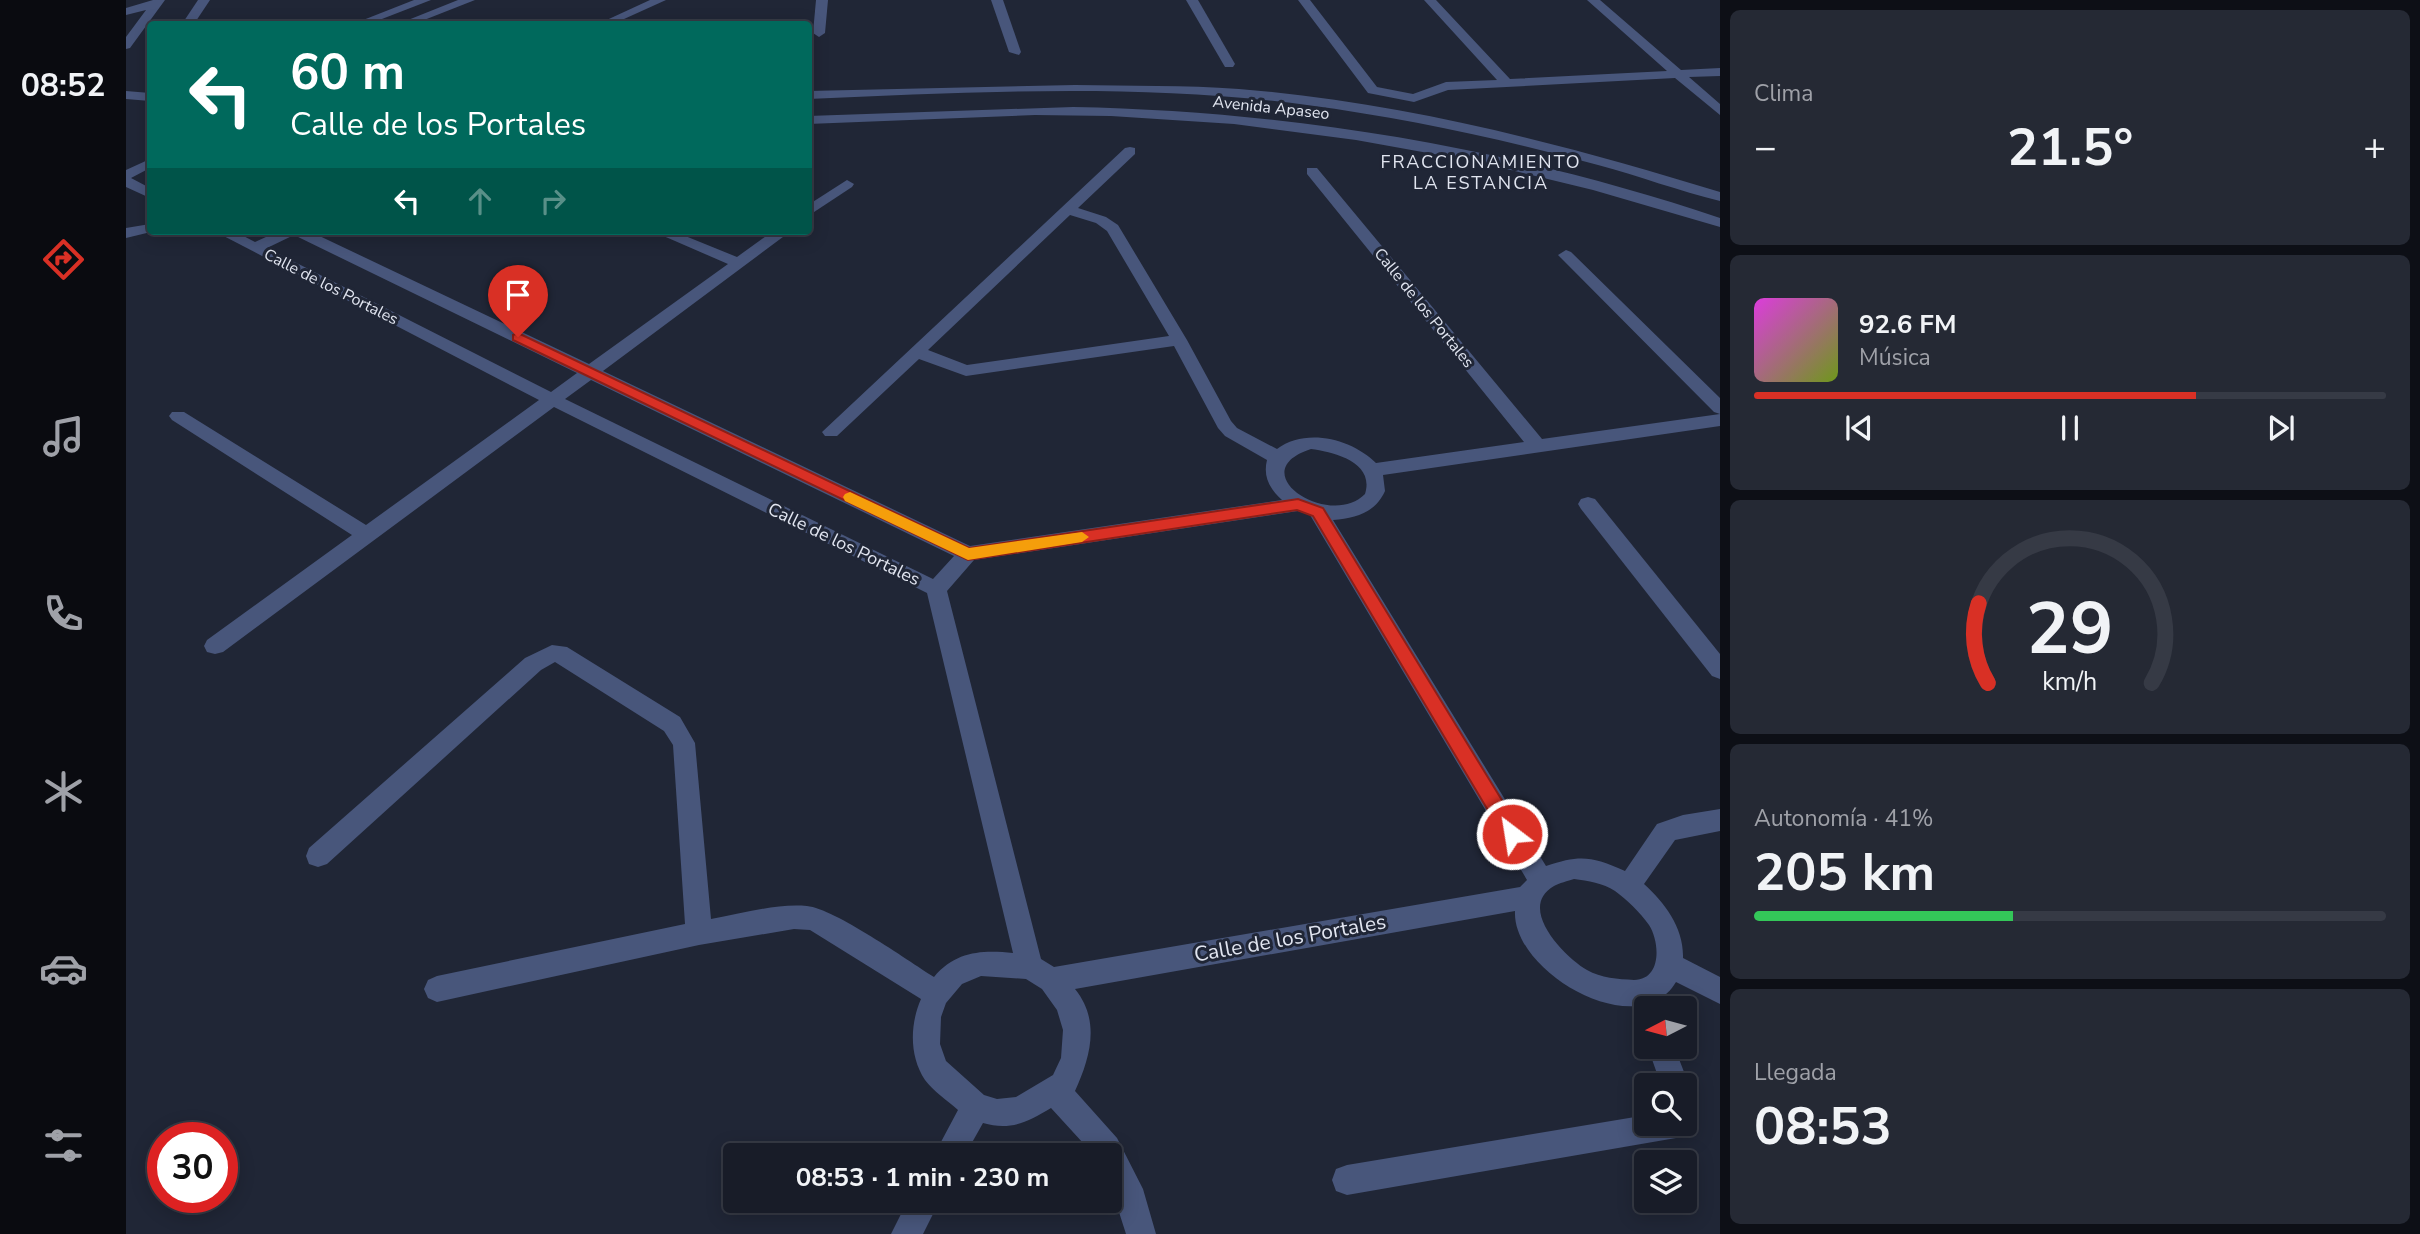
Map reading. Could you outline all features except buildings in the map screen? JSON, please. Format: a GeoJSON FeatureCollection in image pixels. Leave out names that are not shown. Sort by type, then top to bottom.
{"type":"FeatureCollection","features":[{"type":"Feature","properties":{"kind":"street"},"geometry":{"type":"LineString","coordinates":[[190,21],[204,0]]}},
{"type":"Feature","properties":{"kind":"street"},"geometry":{"type":"LineString","coordinates":[[367,21],[425,0]]}},
{"type":"Feature","properties":{"kind":"street"},"geometry":{"type":"LineString","coordinates":[[412,21],[470,0]]}},
{"type":"Feature","properties":{"kind":"street"},"geometry":{"type":"LineString","coordinates":[[611,21],[660,0]]}},
{"type":"Feature","properties":{"kind":"street"},"geometry":{"type":"LineString","coordinates":[[820,33],[822,0]]}},
{"type":"Feature","properties":{"kind":"street"},"geometry":{"type":"LineString","coordinates":[[997,0],[1015,52]]}},
{"type":"Feature","properties":{"kind":"street"},"geometry":{"type":"LineString","coordinates":[[1192,0],[1229,64]]}},
{"type":"Feature","properties":{"kind":"street"},"geometry":{"type":"LineString","coordinates":[[1304,0],[1373,90],[1414,98],[1446,86],[1720,72]]}},
{"type":"Feature","properties":{"kind":"street"},"geometry":{"type":"LineString","coordinates":[[1430,0],[1507,83]]}},
{"type":"Feature","properties":{"kind":"street"},"geometry":{"type":"LineString","coordinates":[[1593,0],[1720,111]]}},
{"type":"Feature","properties":{"kind":"street"},"geometry":{"type":"LineString","coordinates":[[126,12],[158,1]]}},
{"type":"Feature","properties":{"kind":"street"},"geometry":{"type":"LineString","coordinates":[[126,45],[158,1]]}},
{"type":"Feature","properties":{"kind":"street","name":"Avenida Apaseo"},"geometry":{"type":"LineString","coordinates":[[812,95],[964,88],[1107,88],[1248,94],[1405,118],[1532,143],[1720,197]]}},
{"type":"Feature","properties":{"kind":"street"},"geometry":{"type":"LineString","coordinates":[[1363,111],[1373,90]]}},
{"type":"Feature","properties":{"kind":"street"},"geometry":{"type":"LineString","coordinates":[[126,96],[146,97]]}},
{"type":"Feature","properties":{"kind":"street"},"geometry":{"type":"LineString","coordinates":[[1405,118],[1414,98]]}},
{"type":"Feature","properties":{"kind":"street","name":"Avenida Apaseo"},"geometry":{"type":"LineString","coordinates":[[812,120],[970,112],[1112,112],[1256,122],[1372,138],[1524,168],[1720,223]]}},
{"type":"Feature","properties":{"kind":"street"},"geometry":{"type":"LineString","coordinates":[[831,432],[1130,151]]}},
{"type":"Feature","properties":{"kind":"street"},"geometry":{"type":"LineString","coordinates":[[126,175],[147,164]]}},
{"type":"Feature","properties":{"kind":"street","name":"Calle de los Portales"},"geometry":{"type":"LineString","coordinates":[[1312,171],[1537,446]]}},
{"type":"Feature","properties":{"kind":"street"},"geometry":{"type":"LineString","coordinates":[[126,181],[147,192]]}},
{"type":"Feature","properties":{"kind":"street"},"geometry":{"type":"LineString","coordinates":[[812,209],[847,184]]}},
{"type":"Feature","properties":{"kind":"street"},"geometry":{"type":"LineString","coordinates":[[1068,210],[1108,223],[1179,340],[1224,424],[1231,432],[1277,457]]}},
{"type":"Feature","properties":{"kind":"street"},"geometry":{"type":"LineString","coordinates":[[126,233],[147,229]]}},
{"type":"Feature","properties":{"kind":"street","name":"Calle de los Portales"},"geometry":{"type":"LineString","coordinates":[[230,235],[553,400],[936,589],[1041,974],[1534,888]]}},
{"type":"Feature","properties":{"kind":"street"},"geometry":{"type":"LineString","coordinates":[[255,248],[283,235]]}},
{"type":"Feature","properties":{"kind":"street","name":"Calle de los Portales"},"geometry":{"type":"LineString","coordinates":[[305,235],[968,554]]}},
{"type":"Feature","properties":{"kind":"street"},"geometry":{"type":"LineString","coordinates":[[670,235],[739,263]]}},
{"type":"Feature","properties":{"kind":"street"},"geometry":{"type":"LineString","coordinates":[[215,646],[778,235]]}},
{"type":"Feature","properties":{"kind":"street"},"geometry":{"type":"LineString","coordinates":[[1566,255],[1720,408]]}},
{"type":"Feature","properties":{"kind":"street"},"geometry":{"type":"LineString","coordinates":[[917,352],[966,371],[1179,340]]}},
{"type":"Feature","properties":{"kind":"street"},"geometry":{"type":"LineString","coordinates":[[178,416],[368,535]]}},
{"type":"Feature","properties":{"kind":"street"},"geometry":{"type":"LineString","coordinates":[[1371,470],[1720,420]]}},
{"type":"Feature","properties":{"kind":"street"},"geometry":{"type":"LineString","coordinates":[[936,589],[968,554],[1308,508],[1341,514],[1361,509],[1374,499],[1377,485],[1371,470],[1360,458],[1327,444],[1293,446],[1277,457],[1273,464],[1273,478],[1282,492],[1308,508],[1534,888],[1530,924],[1545,954],[1574,979],[1608,993],[1634,1000]]}},
{"type":"Feature","properties":{"kind":"street"},"geometry":{"type":"LineString","coordinates":[[1588,504],[1720,670]]}},
{"type":"Feature","properties":{"kind":"street"},"geometry":{"type":"LineString","coordinates":[[318,856],[533,664],[552,653],[559,653],[673,724],[681,733],[699,933]]}},
{"type":"Feature","properties":{"kind":"street"},"geometry":{"type":"LineString","coordinates":[[1628,887],[1666,832],[1683,826],[1720,820]]}},
{"type":"Feature","properties":{"kind":"street"},"geometry":{"type":"LineString","coordinates":[[1534,888],[1555,870],[1574,868],[1597,872],[1628,887],[1659,918],[1670,942],[1670,965],[1664,978],[1647,996]]}},
{"type":"Feature","properties":{"kind":"street"},"geometry":{"type":"LineString","coordinates":[[437,989],[699,933],[794,917],[811,918],[937,994]]}},
{"type":"Feature","properties":{"kind":"street"},"geometry":{"type":"LineString","coordinates":[[980,962],[1041,974],[1069,1003],[1077,1030],[1076,1059],[1063,1085],[1020,1111],[997,1113],[976,1107],[935,1070],[926,1044],[927,1017],[937,994],[953,975],[980,962]]}},
{"type":"Feature","properties":{"kind":"street"},"geometry":{"type":"LineString","coordinates":[[1670,965],[1720,991]]}},
{"type":"Feature","properties":{"kind":"street"},"geometry":{"type":"LineString","coordinates":[[1054,1090],[1107,1148],[1128,1189],[1142,1234]]}},
{"type":"Feature","properties":{"kind":"street"},"geometry":{"type":"LineString","coordinates":[[956,1143],[976,1107]]}},
{"type":"Feature","properties":{"kind":"street"},"geometry":{"type":"LineString","coordinates":[[1347,1180],[1634,1131]]}},
{"type":"Feature","properties":{"kind":"street"},"geometry":{"type":"LineString","coordinates":[[906,1234],[918,1213]]}},
{"type":"Feature","properties":{"kind":"slow traffic"},"geometry":{"type":"LineString","coordinates":[[850,497],[968,554],[1082,537]]}},
{"type":"Feature","properties":{"kind":"district","name":"FRACCIONAMIENTO LA ESTANCIA"},"geometry":{"type":"Point","coordinates":[1481,172]}},
{"type":"Feature","properties":{"kind":"route"},"geometry":{"type":"LineString","coordinates":[[518,337],[968,554],[1298,504],[1318,512],[1512,834]]}}]}
